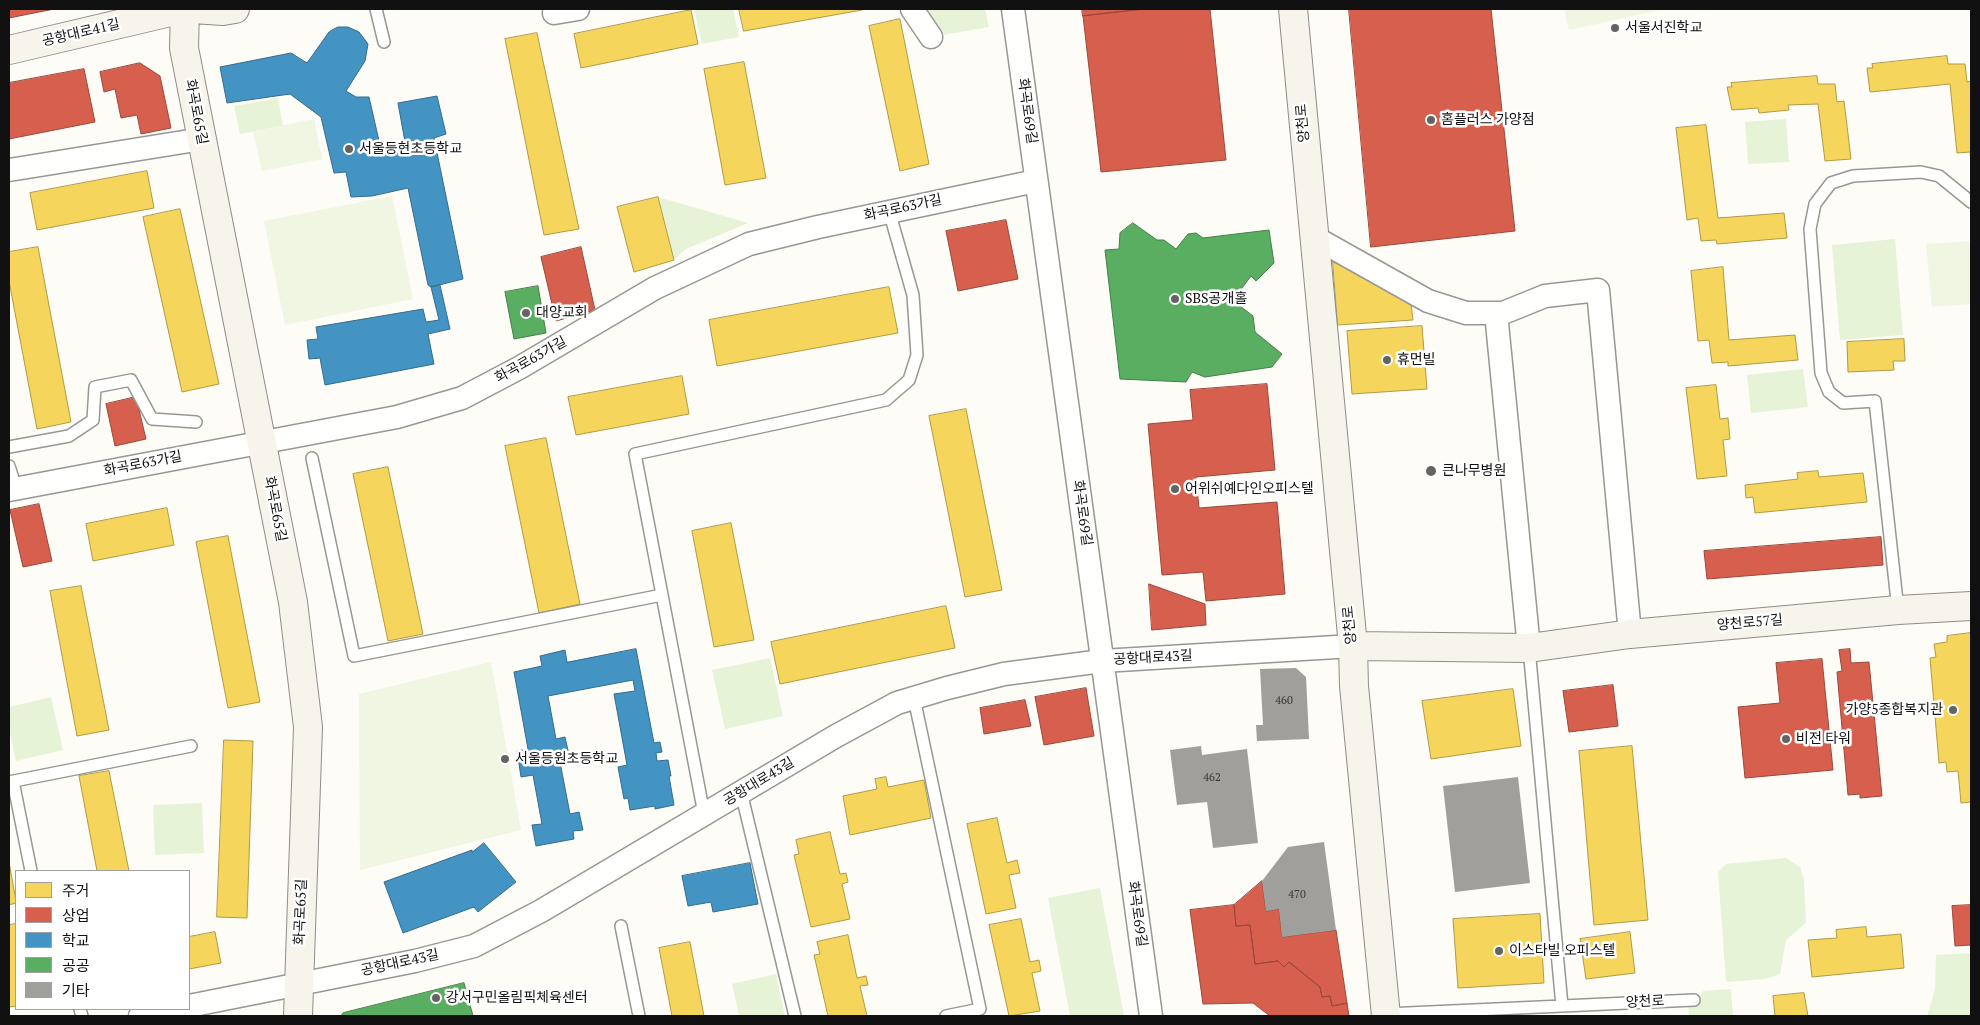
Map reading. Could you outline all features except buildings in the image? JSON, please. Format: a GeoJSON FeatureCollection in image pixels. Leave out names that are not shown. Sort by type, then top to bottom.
{"type":"FeatureCollection","features":[{"type":"Feature","properties":{"kind":"street","name":"공항대로41길"},"geometry":{"type":"LineString","coordinates":[[9,50],[184,9]]}},
{"type":"Feature","properties":{"kind":"street","name":"화곡로65길"},"geometry":{"type":"LineString","coordinates":[[184,9],[184,48],[293,602],[308,727],[298,1016]]}},
{"type":"Feature","properties":{"kind":"street"},"geometry":{"type":"LineString","coordinates":[[193,9],[223,11],[235,9]]}},
{"type":"Feature","properties":{"kind":"street"},"geometry":{"type":"LineString","coordinates":[[554,13],[578,9]]}},
{"type":"Feature","properties":{"kind":"street"},"geometry":{"type":"LineString","coordinates":[[912,9],[931,37]]}},
{"type":"Feature","properties":{"kind":"street","name":"화곡로69길"},"geometry":{"type":"LineString","coordinates":[[1013,9],[1151,1016]]}},
{"type":"Feature","properties":{"kind":"street","name":"양천로"},"geometry":{"type":"LineString","coordinates":[[1293,9],[1353,646],[1355,696],[1386,1015]]}},
{"type":"Feature","properties":{"kind":"street"},"geometry":{"type":"LineString","coordinates":[[9,170],[202,139]]}},
{"type":"Feature","properties":{"kind":"street","name":"화곡로63가길"},"geometry":{"type":"LineString","coordinates":[[12,489],[261,441],[397,418],[462,398],[519,368],[655,288],[749,244],[889,211],[1036,181]]}},
{"type":"Feature","properties":{"kind":"street"},"geometry":{"type":"LineString","coordinates":[[1314,237],[1428,302],[1466,313],[1503,313],[1545,296],[1598,290],[1630,634]]}},
{"type":"Feature","properties":{"kind":"street"},"geometry":{"type":"LineString","coordinates":[[1496,313],[1529,648]]}},
{"type":"Feature","properties":{"kind":"street","name":"양천로57길"},"geometry":{"type":"LineString","coordinates":[[1353,646],[1529,648],[1630,634],[1898,610],[1971,606]]}},
{"type":"Feature","properties":{"kind":"street","name":"공항대로43길"},"geometry":{"type":"LineString","coordinates":[[190,1006],[415,961],[474,946],[541,911],[836,736],[897,703],[1004,674],[1102,661],[1353,646]]}},
{"type":"Feature","properties":{"kind":"street"},"geometry":{"type":"LineString","coordinates":[[140,1016],[172,1010]]}},
{"type":"Feature","properties":{"kind":"lane"},"geometry":{"type":"LineString","coordinates":[[376,9],[384,42]]}},
{"type":"Feature","properties":{"kind":"lane"},"geometry":{"type":"LineString","coordinates":[[1898,610],[1875,402],[1843,404],[1829,392],[1821,373],[1810,229],[1815,204],[1831,183],[1853,176],[1921,172],[1939,176],[1971,202]]}},
{"type":"Feature","properties":{"kind":"lane"},"geometry":{"type":"LineString","coordinates":[[704,814],[634,454],[886,400],[909,380],[917,354],[913,295],[889,211]]}},
{"type":"Feature","properties":{"kind":"lane"},"geometry":{"type":"LineString","coordinates":[[9,447],[69,436],[93,420],[94,387],[131,380],[152,419],[196,422]]}},
{"type":"Feature","properties":{"kind":"lane"},"geometry":{"type":"LineString","coordinates":[[312,458],[354,656],[662,594]]}},
{"type":"Feature","properties":{"kind":"lane"},"geometry":{"type":"LineString","coordinates":[[9,466],[12,489]]}},
{"type":"Feature","properties":{"kind":"lane"},"geometry":{"type":"LineString","coordinates":[[1529,648],[1562,1006]]}},
{"type":"Feature","properties":{"kind":"lane"},"geometry":{"type":"LineString","coordinates":[[914,698],[980,1009],[946,1016]]}},
{"type":"Feature","properties":{"kind":"lane"},"geometry":{"type":"LineString","coordinates":[[31,870],[11,782],[191,746]]}},
{"type":"Feature","properties":{"kind":"lane"},"geometry":{"type":"LineString","coordinates":[[741,792],[795,1016]]}},
{"type":"Feature","properties":{"kind":"lane"},"geometry":{"type":"LineString","coordinates":[[621,926],[639,1016]]}},
{"type":"Feature","properties":{"kind":"lane","name":"양천로"},"geometry":{"type":"LineString","coordinates":[[1386,1015],[1694,1000]]}},
{"type":"Feature","properties":{"kind":"green space"},"geometry":{"type":"Polygon","coordinates":[[[694,9],[733,9],[739,37],[702,44],[694,9]]]}},
{"type":"Feature","properties":{"kind":"green space"},"geometry":{"type":"Polygon","coordinates":[[[926,9],[985,9],[989,27],[931,37],[926,9]]]}},
{"type":"Feature","properties":{"kind":"green space"},"geometry":{"type":"Polygon","coordinates":[[[1564,9],[1665,9],[1569,30],[1564,9]]]}},
{"type":"Feature","properties":{"kind":"green space"},"geometry":{"type":"Polygon","coordinates":[[[278,98],[283,126],[240,134],[234,106],[278,98]]]}},
{"type":"Feature","properties":{"kind":"green space"},"geometry":{"type":"Polygon","coordinates":[[[314,119],[322,159],[262,171],[253,132],[314,119]]]}},
{"type":"Feature","properties":{"kind":"green space"},"geometry":{"type":"Polygon","coordinates":[[[1786,119],[1789,162],[1748,164],[1745,122],[1786,119]]]}},
{"type":"Feature","properties":{"kind":"green space"},"geometry":{"type":"Polygon","coordinates":[[[392,196],[413,299],[285,325],[264,221],[392,196]]]}},
{"type":"Feature","properties":{"kind":"green space"},"geometry":{"type":"Polygon","coordinates":[[[658,197],[748,223],[686,249],[674,260],[658,197]]]}},
{"type":"Feature","properties":{"kind":"green space"},"geometry":{"type":"Polygon","coordinates":[[[1895,239],[1903,335],[1840,340],[1832,245],[1895,239]]]}},
{"type":"Feature","properties":{"kind":"green space"},"geometry":{"type":"Polygon","coordinates":[[[1971,241],[1971,304],[1932,307],[1926,244],[1971,241]]]}},
{"type":"Feature","properties":{"kind":"green space"},"geometry":{"type":"Polygon","coordinates":[[[1803,369],[1808,407],[1751,413],[1747,375],[1803,369]]]}},
{"type":"Feature","properties":{"kind":"green space"},"geometry":{"type":"Polygon","coordinates":[[[770,658],[783,716],[725,729],[712,670],[770,658]]]}},
{"type":"Feature","properties":{"kind":"green space"},"geometry":{"type":"Polygon","coordinates":[[[491,662],[521,830],[360,870],[359,694],[491,662]]]}},
{"type":"Feature","properties":{"kind":"green space"},"geometry":{"type":"Polygon","coordinates":[[[51,697],[63,750],[16,761],[9,729],[9,707],[51,697]]]}},
{"type":"Feature","properties":{"kind":"green space"},"geometry":{"type":"Polygon","coordinates":[[[202,803],[204,853],[155,855],[153,805],[202,803]]]}},
{"type":"Feature","properties":{"kind":"green space"},"geometry":{"type":"Polygon","coordinates":[[[1786,858],[1800,867],[1804,880],[1806,923],[1786,940],[1780,974],[1765,979],[1726,982],[1718,872],[1726,864],[1786,858]]]}},
{"type":"Feature","properties":{"kind":"green space"},"geometry":{"type":"Polygon","coordinates":[[[1100,888],[1124,1016],[1070,1016],[1048,898],[1100,888]]]}},
{"type":"Feature","properties":{"kind":"green space"},"geometry":{"type":"Polygon","coordinates":[[[1971,953],[1971,1016],[1927,1016],[1935,989],[1936,955],[1971,953]]]}},
{"type":"Feature","properties":{"kind":"green space"},"geometry":{"type":"Polygon","coordinates":[[[776,974],[785,1016],[739,1016],[732,984],[776,974]]]}},
{"type":"Feature","properties":{"kind":"green space"},"geometry":{"type":"Polygon","coordinates":[[[1731,989],[1733,1016],[1689,1016],[1688,1005],[1695,1006],[1703,991],[1731,989]]]}},
{"type":"Feature","properties":{"kind":"place","name":"서울서진학교"},"geometry":{"type":"Point","coordinates":[1615,28]}},
{"type":"Feature","properties":{"kind":"place","name":"홈플러스 가양점"},"geometry":{"type":"Point","coordinates":[1431,120]}},
{"type":"Feature","properties":{"kind":"place","name":"서울등현초등학교"},"geometry":{"type":"Point","coordinates":[349,149]}},
{"type":"Feature","properties":{"kind":"place","name":"SBS공개홀"},"geometry":{"type":"Point","coordinates":[1175,299]}},
{"type":"Feature","properties":{"kind":"place","name":"대양교회"},"geometry":{"type":"Point","coordinates":[526,313]}},
{"type":"Feature","properties":{"kind":"place","name":"휴먼빌"},"geometry":{"type":"Point","coordinates":[1387,360]}},
{"type":"Feature","properties":{"kind":"place","name":"큰나무병원"},"geometry":{"type":"Point","coordinates":[1431,471]}},
{"type":"Feature","properties":{"kind":"place","name":"어위쉬예다인오피스텔"},"geometry":{"type":"Point","coordinates":[1175,489]}},
{"type":"Feature","properties":{"kind":"place","name":"가양5종합복지관"},"geometry":{"type":"Point","coordinates":[1953,710]}},
{"type":"Feature","properties":{"kind":"place","name":"비전 타워"},"geometry":{"type":"Point","coordinates":[1786,739]}},
{"type":"Feature","properties":{"kind":"place","name":"서울등원초등학교"},"geometry":{"type":"Point","coordinates":[505,759]}},
{"type":"Feature","properties":{"kind":"place","name":"이스타빌 오피스텔"},"geometry":{"type":"Point","coordinates":[1499,951]}},
{"type":"Feature","properties":{"kind":"place","name":"강서구민올림픽체육센터"},"geometry":{"type":"Point","coordinates":[436,998]}}]}
